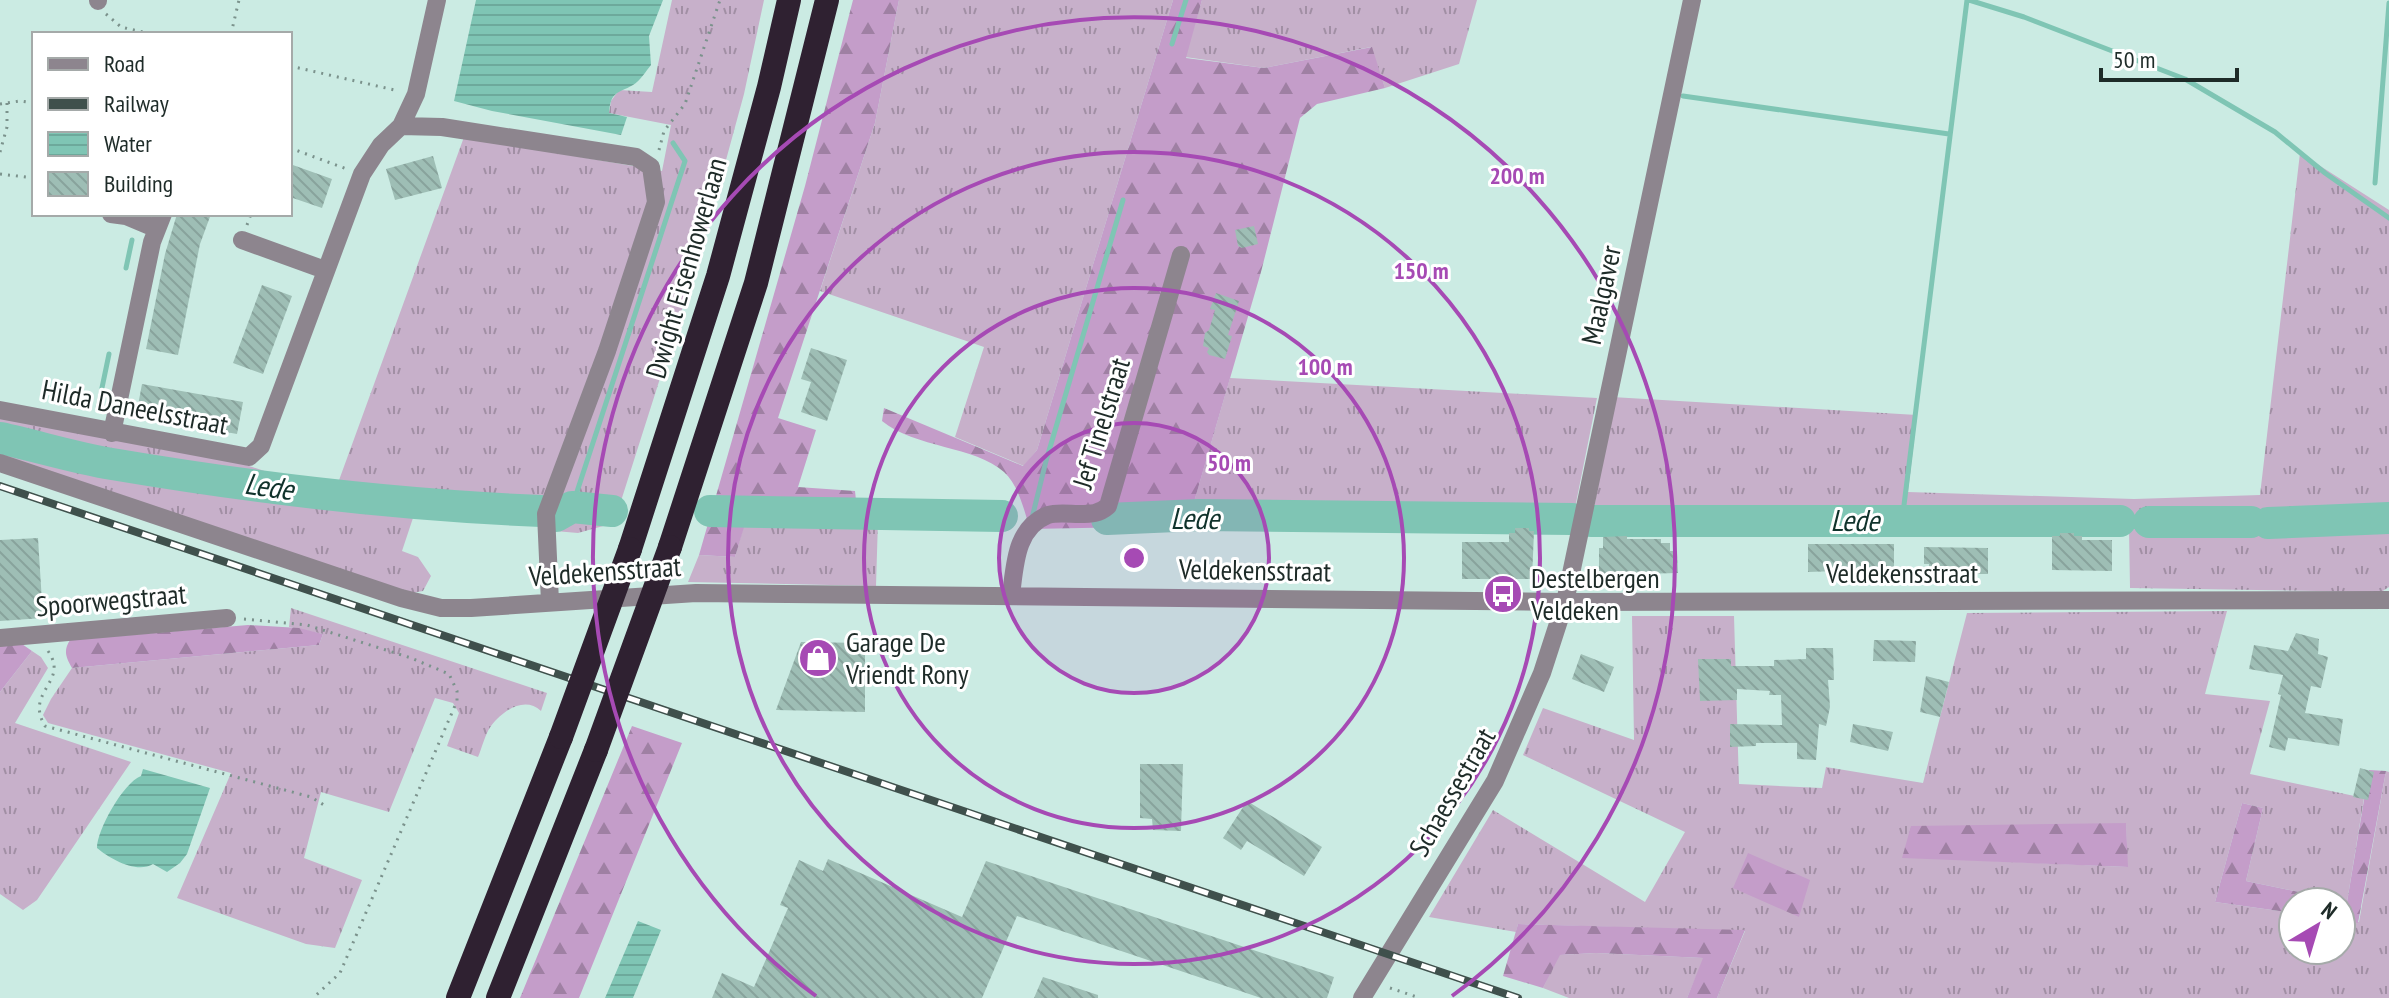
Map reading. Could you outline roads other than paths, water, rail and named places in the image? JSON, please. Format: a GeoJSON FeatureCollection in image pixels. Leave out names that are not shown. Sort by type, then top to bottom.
{"type":"FeatureCollection","features":[{"type":"Feature","properties":{"kind":"highway","name":"Dwight Eisenhowerlaan"},"geometry":{"type":"LineString","coordinates":[[458,998],[561,737],[630,549],[718,276],[789,0]]}},
{"type":"Feature","properties":{"kind":"highway"},"geometry":{"type":"LineString","coordinates":[[498,998],[596,750],[670,547],[756,283],[827,0]]}},
{"type":"Feature","properties":{"kind":"street","name":"Hilda Daneelsstraat"},"geometry":{"type":"LineString","coordinates":[[0,410],[249,457],[261,446],[362,174],[381,145],[401,126],[416,94],[437,0]]}},
{"type":"Feature","properties":{"kind":"street","name":"Maalgaver"},"geometry":{"type":"LineString","coordinates":[[1565,602],[1692,0]]}},
{"type":"Feature","properties":{"kind":"street"},"geometry":{"type":"LineString","coordinates":[[401,126],[442,127],[636,157],[651,167],[656,202],[593,391],[546,514],[550,602]]}},
{"type":"Feature","properties":{"kind":"street"},"geometry":{"type":"LineString","coordinates":[[112,433],[152,242],[160,221],[126,216]]}},
{"type":"Feature","properties":{"kind":"street"},"geometry":{"type":"LineString","coordinates":[[242,240],[325,270]]}},
{"type":"Feature","properties":{"kind":"street","name":"Jef Tinelstraat"},"geometry":{"type":"LineString","coordinates":[[1011,595],[1017,547],[1033,526],[1049,514],[1092,514],[1102,512],[1108,506],[1181,255]]}},
{"type":"Feature","properties":{"kind":"street","name":"Veldekensstraat"},"geometry":{"type":"LineString","coordinates":[[0,463],[401,598],[441,608],[696,593],[1565,602],[2389,600]]}},
{"type":"Feature","properties":{"kind":"street","name":"Schaessestraat"},"geometry":{"type":"LineString","coordinates":[[1366,990],[1495,781],[1542,673],[1565,602]]}},
{"type":"Feature","properties":{"kind":"street","name":"Spoorwegstraat"},"geometry":{"type":"LineString","coordinates":[[0,638],[227,618]]}},
{"type":"Feature","properties":{"kind":"water"},"geometry":{"type":"Polygon","coordinates":[[[476,0],[663,0],[649,36],[651,65],[638,81],[616,94],[611,101],[609,113],[627,117],[621,135],[454,101],[476,0]]]}},
{"type":"Feature","properties":{"kind":"water"},"geometry":{"type":"Polygon","coordinates":[[[143,769],[210,788],[187,854],[167,872],[153,864],[139,867],[124,864],[97,848],[101,830],[112,808],[134,780],[141,776],[143,769]]]}},
{"type":"Feature","properties":{"kind":"water"},"geometry":{"type":"Polygon","coordinates":[[[638,921],[661,930],[633,998],[605,998],[638,921]]]}},
{"type":"Feature","properties":{"kind":"waterway"},"geometry":{"type":"LineString","coordinates":[[1172,44],[1186,0]]}},
{"type":"Feature","properties":{"kind":"waterway"},"geometry":{"type":"LineString","coordinates":[[1902,521],[1967,0]]}},
{"type":"Feature","properties":{"kind":"waterway"},"geometry":{"type":"LineString","coordinates":[[1969,0],[2024,17],[2185,79],[2275,132],[2325,173],[2389,218]]}},
{"type":"Feature","properties":{"kind":"waterway"},"geometry":{"type":"LineString","coordinates":[[2375,183],[2389,3]]}},
{"type":"Feature","properties":{"kind":"waterway"},"geometry":{"type":"LineString","coordinates":[[1683,96],[1949,134]]}},
{"type":"Feature","properties":{"kind":"waterway"},"geometry":{"type":"LineString","coordinates":[[572,507],[685,161],[673,143]]}},
{"type":"Feature","properties":{"kind":"waterway"},"geometry":{"type":"LineString","coordinates":[[1032,518],[1123,200]]}},
{"type":"Feature","properties":{"kind":"waterway"},"geometry":{"type":"LineString","coordinates":[[126,268],[132,240]]}},
{"type":"Feature","properties":{"kind":"waterway"},"geometry":{"type":"LineString","coordinates":[[98,407],[109,354]]}},
{"type":"Feature","properties":{"kind":"waterway","name":"Lede"},"geometry":{"type":"LineString","coordinates":[[0,438],[98,461],[219,481],[379,500],[541,511]]}},
{"type":"Feature","properties":{"kind":"waterway","name":"Lede"},"geometry":{"type":"LineString","coordinates":[[556,516],[572,507],[612,511]]}},
{"type":"Feature","properties":{"kind":"waterway","name":"Lede"},"geometry":{"type":"LineString","coordinates":[[710,511],[1002,516]]}},
{"type":"Feature","properties":{"kind":"waterway","name":"Lede"},"geometry":{"type":"LineString","coordinates":[[1107,519],[1199,515],[1572,519]]}},
{"type":"Feature","properties":{"kind":"waterway","name":"Lede"},"geometry":{"type":"LineString","coordinates":[[2268,523],[2389,518]]}},
{"type":"Feature","properties":{"kind":"waterway","name":"Lede"},"geometry":{"type":"LineString","coordinates":[[1591,521],[2120,521]]}},
{"type":"Feature","properties":{"kind":"waterway","name":"Lede"},"geometry":{"type":"LineString","coordinates":[[2149,522],[2251,522]]}},
{"type":"Feature","properties":{"kind":"railway"},"geometry":{"type":"LineString","coordinates":[[0,486],[1518,998]]}},
{"type":"Feature","properties":{"kind":"place","name":"Destelbergen Veldeken"},"geometry":{"type":"Point","coordinates":[1503,594]}},
{"type":"Feature","properties":{"kind":"place","name":"Garage De Vriendt Rony"},"geometry":{"type":"Point","coordinates":[818,658]}}]}
